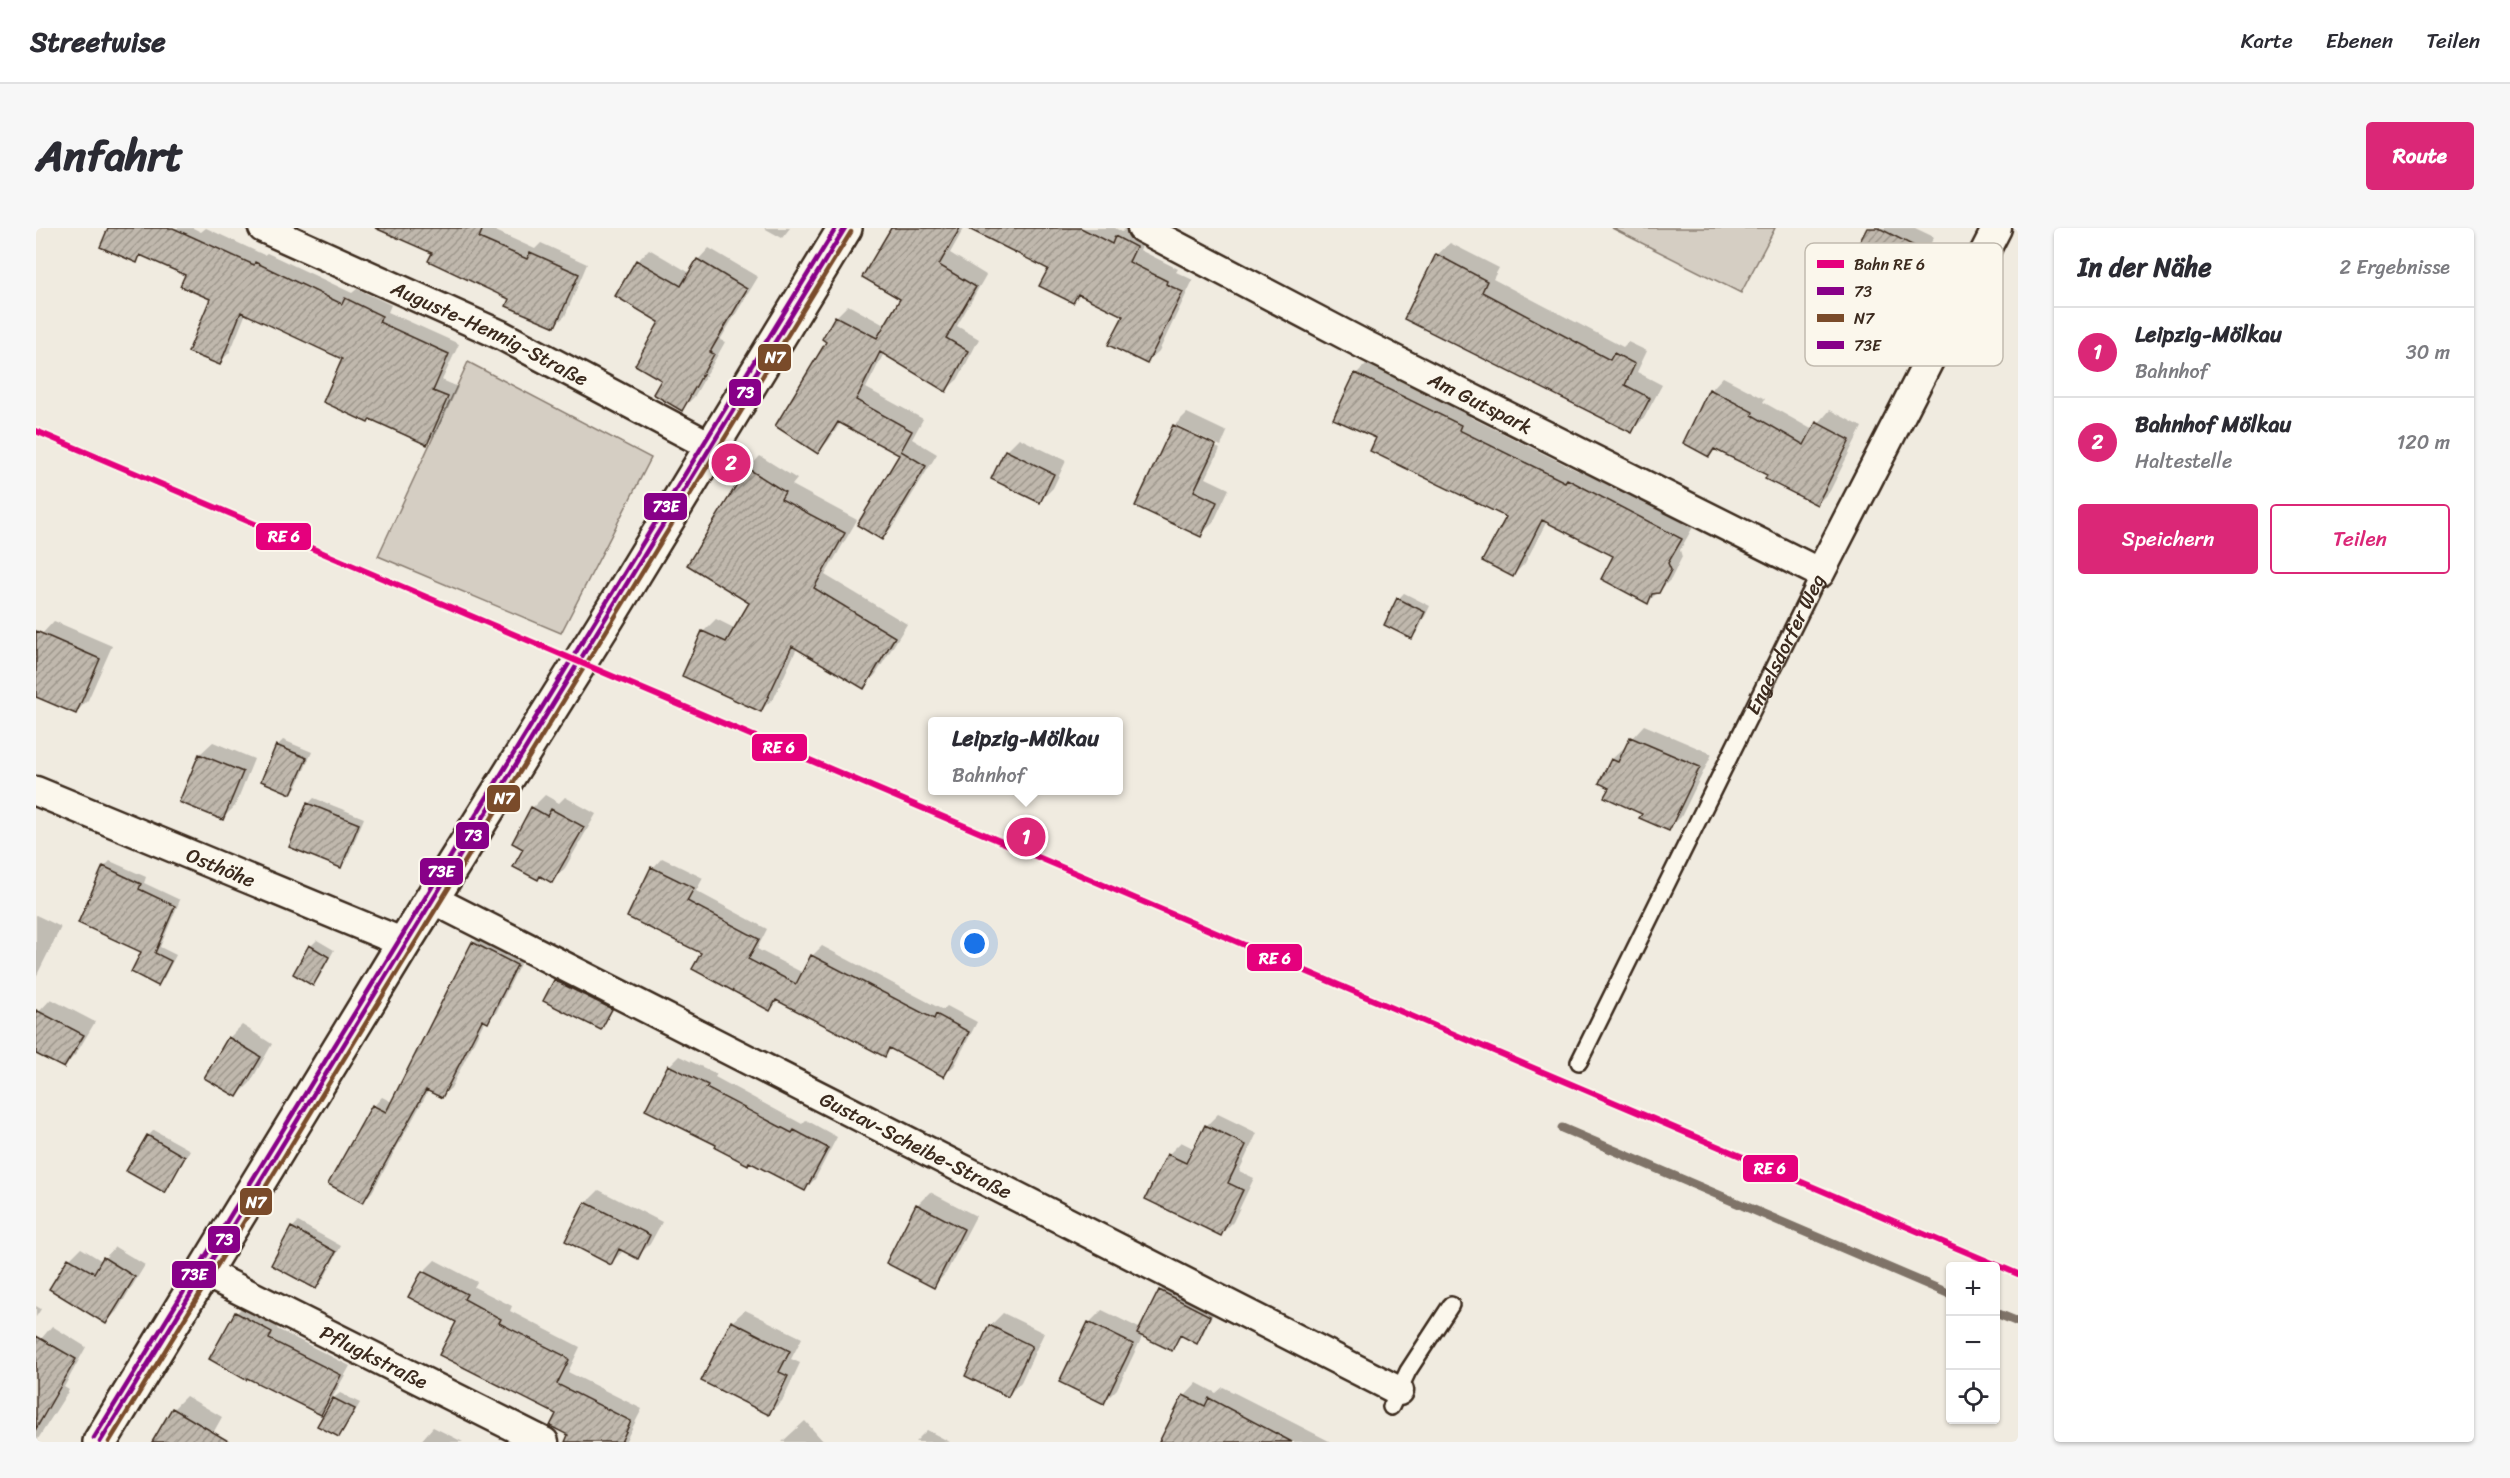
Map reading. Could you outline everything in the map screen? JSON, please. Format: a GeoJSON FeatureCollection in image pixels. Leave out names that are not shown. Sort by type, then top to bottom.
{"type":"FeatureCollection","features":[{"type":"Feature","properties":{"kind":"street","name":"Auguste-Hennig-Straße"},"geometry":{"type":"LineString","coordinates":[[263,228],[501,335],[712,447]]}},
{"type":"Feature","properties":{"kind":"street"},"geometry":{"type":"LineString","coordinates":[[100,1442],[845,228]]}},
{"type":"Feature","properties":{"kind":"street","name":"Am Gutspark"},"geometry":{"type":"LineString","coordinates":[[1142,228],[1363,344],[1821,573]]}},
{"type":"Feature","properties":{"kind":"street","name":"Engelsdorfer Weg"},"geometry":{"type":"LineString","coordinates":[[1989,243],[1997,228]]}},
{"type":"Feature","properties":{"kind":"street","name":"Engelsdorfer Weg"},"geometry":{"type":"LineString","coordinates":[[1821,573],[1927,366]]}},
{"type":"Feature","properties":{"kind":"street","name":"Osthöhe"},"geometry":{"type":"LineString","coordinates":[[36,791],[404,944]]}},
{"type":"Feature","properties":{"kind":"street","name":"Gustav-Scheibe-Straße"},"geometry":{"type":"LineString","coordinates":[[432,899],[1395,1399]]}},
{"type":"Feature","properties":{"kind":"street","name":"Pflugkstraße"},"geometry":{"type":"LineString","coordinates":[[204,1272],[544,1442]]}},
{"type":"Feature","properties":{"kind":"lane","name":"Engelsdorfer Weg"},"geometry":{"type":"LineString","coordinates":[[1579,1062],[1821,573]]}},
{"type":"Feature","properties":{"kind":"lane"},"geometry":{"type":"LineString","coordinates":[[1395,1399],[1408,1371],[1451,1305]]}},
{"type":"Feature","properties":{"kind":"shaded area"},"geometry":{"type":"Polygon","coordinates":[[[1612,228],[1775,228],[1741,293],[1612,228]]]}},
{"type":"Feature","properties":{"kind":"shaded area"},"geometry":{"type":"Polygon","coordinates":[[[468,362],[651,458],[561,633],[378,556],[468,362]]]}},
{"type":"Feature","properties":{"kind":"building"},"geometry":{"type":"Polygon","coordinates":[[[108,228],[173,228],[254,265],[255,262],[342,304],[345,298],[382,316],[379,322],[449,354],[433,391],[448,397],[427,445],[370,419],[368,423],[323,402],[342,359],[241,312],[220,365],[188,352],[210,299],[180,286],[185,275],[140,255],[137,263],[100,247],[108,228]]]}},
{"type":"Feature","properties":{"kind":"building"},"geometry":{"type":"Polygon","coordinates":[[[375,228],[483,228],[479,238],[527,259],[530,252],[579,274],[555,327],[506,306],[509,299],[428,261],[432,253],[375,228]]]}},
{"type":"Feature","properties":{"kind":"building"},"geometry":{"type":"Polygon","coordinates":[[[891,228],[960,228],[939,265],[976,287],[946,338],[968,351],[946,392],[880,352],[856,400],[912,431],[901,451],[926,466],[882,540],[857,525],[899,455],[838,422],[818,454],[775,426],[826,342],[822,339],[835,316],[877,338],[900,299],[862,277],[891,228]]]}},
{"type":"Feature","properties":{"kind":"building"},"geometry":{"type":"Polygon","coordinates":[[[967,228],[1081,228],[1112,244],[1115,236],[1136,247],[1129,262],[1167,281],[1166,284],[1183,292],[1147,364],[1108,345],[1123,316],[1078,294],[1073,303],[1039,286],[1048,269],[967,228]]]}},
{"type":"Feature","properties":{"kind":"building"},"geometry":{"type":"Polygon","coordinates":[[[1867,228],[1879,228],[1908,243],[1859,243],[1867,228]]]}},
{"type":"Feature","properties":{"kind":"building"},"geometry":{"type":"Polygon","coordinates":[[[1436,254],[1487,281],[1482,292],[1610,360],[1614,353],[1635,364],[1625,385],[1650,398],[1632,433],[1404,319],[1436,254]]]}},
{"type":"Feature","properties":{"kind":"building"},"geometry":{"type":"Polygon","coordinates":[[[697,259],[747,289],[710,352],[714,354],[682,411],[653,394],[661,380],[635,365],[659,322],[615,296],[636,260],[681,286],[697,259]]]}},
{"type":"Feature","properties":{"kind":"building"},"geometry":{"type":"Polygon","coordinates":[[[1355,373],[1461,425],[1459,430],[1565,482],[1567,479],[1682,539],[1668,563],[1671,570],[1659,593],[1652,594],[1648,604],[1601,579],[1613,556],[1542,520],[1513,577],[1482,561],[1506,517],[1370,451],[1376,438],[1333,419],[1355,373]]]}},
{"type":"Feature","properties":{"kind":"building"},"geometry":{"type":"Polygon","coordinates":[[[1709,389],[1753,412],[1752,415],[1804,445],[1816,422],[1850,440],[1817,505],[1765,479],[1767,475],[1714,449],[1709,457],[1683,443],[1709,389]]]}},
{"type":"Feature","properties":{"kind":"building"},"geometry":{"type":"Polygon","coordinates":[[[1173,425],[1216,445],[1194,491],[1217,502],[1201,537],[1135,506],[1173,425]]]}},
{"type":"Feature","properties":{"kind":"building"},"geometry":{"type":"Polygon","coordinates":[[[1005,450],[1054,474],[1040,503],[991,479],[1005,450]]]}},
{"type":"Feature","properties":{"kind":"building"},"geometry":{"type":"Polygon","coordinates":[[[747,468],[785,492],[781,499],[845,533],[814,588],[895,637],[864,689],[792,646],[761,712],[682,676],[702,631],[726,642],[749,603],[687,565],[747,468]]]}},
{"type":"Feature","properties":{"kind":"building"},"geometry":{"type":"Polygon","coordinates":[[[1397,598],[1425,612],[1412,639],[1384,625],[1397,598]]]}},
{"type":"Feature","properties":{"kind":"building"},"geometry":{"type":"Polygon","coordinates":[[[36,631],[100,659],[76,714],[36,697],[36,631]]]}},
{"type":"Feature","properties":{"kind":"building"},"geometry":{"type":"Polygon","coordinates":[[[1630,737],[1700,767],[1669,831],[1639,818],[1642,814],[1604,797],[1609,788],[1599,783],[1611,759],[1618,762],[1630,737]]]}},
{"type":"Feature","properties":{"kind":"building"},"geometry":{"type":"Polygon","coordinates":[[[276,745],[307,758],[291,794],[261,781],[276,745]]]}},
{"type":"Feature","properties":{"kind":"building"},"geometry":{"type":"Polygon","coordinates":[[[199,754],[243,772],[223,820],[179,802],[199,754]]]}},
{"type":"Feature","properties":{"kind":"building"},"geometry":{"type":"Polygon","coordinates":[[[307,803],[359,824],[341,868],[289,847],[307,803]]]}},
{"type":"Feature","properties":{"kind":"building"},"geometry":{"type":"Polygon","coordinates":[[[531,807],[547,816],[551,809],[584,827],[552,883],[540,876],[538,880],[513,867],[523,849],[512,843],[531,807]]]}},
{"type":"Feature","properties":{"kind":"building"},"geometry":{"type":"Polygon","coordinates":[[[103,866],[141,884],[139,889],[175,906],[155,953],[171,961],[158,986],[131,972],[141,952],[78,923],[103,866]]]}},
{"type":"Feature","properties":{"kind":"building"},"geometry":{"type":"Polygon","coordinates":[[[651,867],[694,888],[687,901],[759,939],[748,959],[796,984],[811,955],[934,1019],[936,1014],[969,1032],[944,1077],[889,1048],[885,1057],[776,1000],[770,1011],[692,969],[701,953],[627,917],[651,867]]]}},
{"type":"Feature","properties":{"kind":"building"},"geometry":{"type":"Polygon","coordinates":[[[472,942],[517,965],[488,1023],[482,1020],[442,1098],[426,1090],[363,1203],[328,1184],[372,1105],[386,1112],[472,942]]]}},
{"type":"Feature","properties":{"kind":"building"},"geometry":{"type":"Polygon","coordinates":[[[309,945],[329,957],[313,986],[293,974],[309,945]]]}},
{"type":"Feature","properties":{"kind":"building"},"geometry":{"type":"Polygon","coordinates":[[[554,980],[612,1009],[601,1030],[543,1001],[554,980]]]}},
{"type":"Feature","properties":{"kind":"building"},"geometry":{"type":"Polygon","coordinates":[[[36,1010],[84,1035],[64,1068],[36,1054],[36,1010]]]}},
{"type":"Feature","properties":{"kind":"building"},"geometry":{"type":"Polygon","coordinates":[[[228,1037],[261,1057],[237,1097],[204,1078],[228,1037]]]}},
{"type":"Feature","properties":{"kind":"building"},"geometry":{"type":"Polygon","coordinates":[[[668,1065],[708,1085],[706,1088],[792,1133],[794,1130],[828,1148],[805,1191],[749,1162],[748,1165],[715,1148],[716,1145],[645,1110],[668,1065]]]}},
{"type":"Feature","properties":{"kind":"building"},"geometry":{"type":"Polygon","coordinates":[[[1205,1125],[1246,1145],[1228,1183],[1243,1190],[1221,1236],[1145,1199],[1167,1154],[1186,1163],[1205,1125]]]}},
{"type":"Feature","properties":{"kind":"building"},"geometry":{"type":"Polygon","coordinates":[[[147,1135],[185,1157],[165,1193],[126,1171],[147,1135]]]}},
{"type":"Feature","properties":{"kind":"building"},"geometry":{"type":"Polygon","coordinates":[[[585,1202],[650,1235],[638,1259],[619,1249],[611,1265],[565,1241],[585,1202]]]}},
{"type":"Feature","properties":{"kind":"building"},"geometry":{"type":"Polygon","coordinates":[[[916,1204],[964,1229],[934,1288],[886,1263],[916,1204]]]}},
{"type":"Feature","properties":{"kind":"building"},"geometry":{"type":"Polygon","coordinates":[[[291,1227],[336,1252],[316,1289],[271,1265],[291,1227]]]}},
{"type":"Feature","properties":{"kind":"building"},"geometry":{"type":"Polygon","coordinates":[[[103,1257],[135,1277],[106,1324],[49,1289],[68,1258],[94,1273],[103,1257]]]}},
{"type":"Feature","properties":{"kind":"building"},"geometry":{"type":"Polygon","coordinates":[[[422,1271],[467,1294],[464,1299],[501,1319],[499,1323],[565,1356],[569,1360],[557,1384],[631,1421],[621,1442],[565,1442],[568,1435],[550,1426],[556,1414],[439,1355],[456,1322],[408,1297],[422,1271]]]}},
{"type":"Feature","properties":{"kind":"building"},"geometry":{"type":"Polygon","coordinates":[[[1159,1290],[1210,1316],[1197,1344],[1180,1335],[1172,1351],[1137,1334],[1159,1290]]]}},
{"type":"Feature","properties":{"kind":"building"},"geometry":{"type":"Polygon","coordinates":[[[235,1312],[272,1332],[269,1339],[341,1375],[321,1415],[247,1378],[246,1380],[209,1359],[235,1312]]]}},
{"type":"Feature","properties":{"kind":"building"},"geometry":{"type":"Polygon","coordinates":[[[731,1321],[790,1351],[779,1372],[788,1376],[769,1415],[701,1381],[731,1321]]]}},
{"type":"Feature","properties":{"kind":"building"},"geometry":{"type":"Polygon","coordinates":[[[1088,1322],[1133,1344],[1104,1404],[1059,1382],[1088,1322]]]}},
{"type":"Feature","properties":{"kind":"building"},"geometry":{"type":"Polygon","coordinates":[[[989,1325],[1032,1346],[1008,1397],[965,1376],[989,1325]]]}},
{"type":"Feature","properties":{"kind":"building"},"geometry":{"type":"Polygon","coordinates":[[[36,1336],[76,1359],[36,1429],[36,1336]]]}},
{"type":"Feature","properties":{"kind":"building"},"geometry":{"type":"Polygon","coordinates":[[[1183,1395],[1205,1406],[1209,1398],[1292,1442],[1159,1442],[1183,1395]]]}},
{"type":"Feature","properties":{"kind":"building"},"geometry":{"type":"Polygon","coordinates":[[[333,1398],[355,1409],[339,1437],[317,1426],[333,1398]]]}},
{"type":"Feature","properties":{"kind":"building"},"geometry":{"type":"Polygon","coordinates":[[[172,1408],[230,1442],[152,1442],[172,1408]]]}},
{"type":"Feature","properties":{"kind":"waterway"},"geometry":{"type":"LineString","coordinates":[[1562,1128],[1946,1292]]}},
{"type":"Feature","properties":{"kind":"waterway"},"geometry":{"type":"LineString","coordinates":[[2000,1315],[2018,1322]]}},
{"type":"Feature","properties":{"kind":"transit line","name":"73E"},"geometry":{"type":"LineString","coordinates":[[94,1438],[836,228]]}},
{"type":"Feature","properties":{"kind":"transit line","name":"73"},"geometry":{"type":"LineString","coordinates":[[100,1442],[845,228]]}},
{"type":"Feature","properties":{"kind":"transit line","name":"N7"},"geometry":{"type":"LineString","coordinates":[[109,1442],[851,232]]}},
{"type":"Feature","properties":{"kind":"transit line"},"geometry":{"type":"LineString","coordinates":[[36,431],[2018,1274]]}},
{"type":"Feature","properties":{"kind":"place","name":"Bahnhof Mölkau"},"geometry":{"type":"Point","coordinates":[731,463]}},
{"type":"Feature","properties":{"kind":"place","name":"Leipzig-Mölkau"},"geometry":{"type":"Point","coordinates":[1026,837]}}]}
